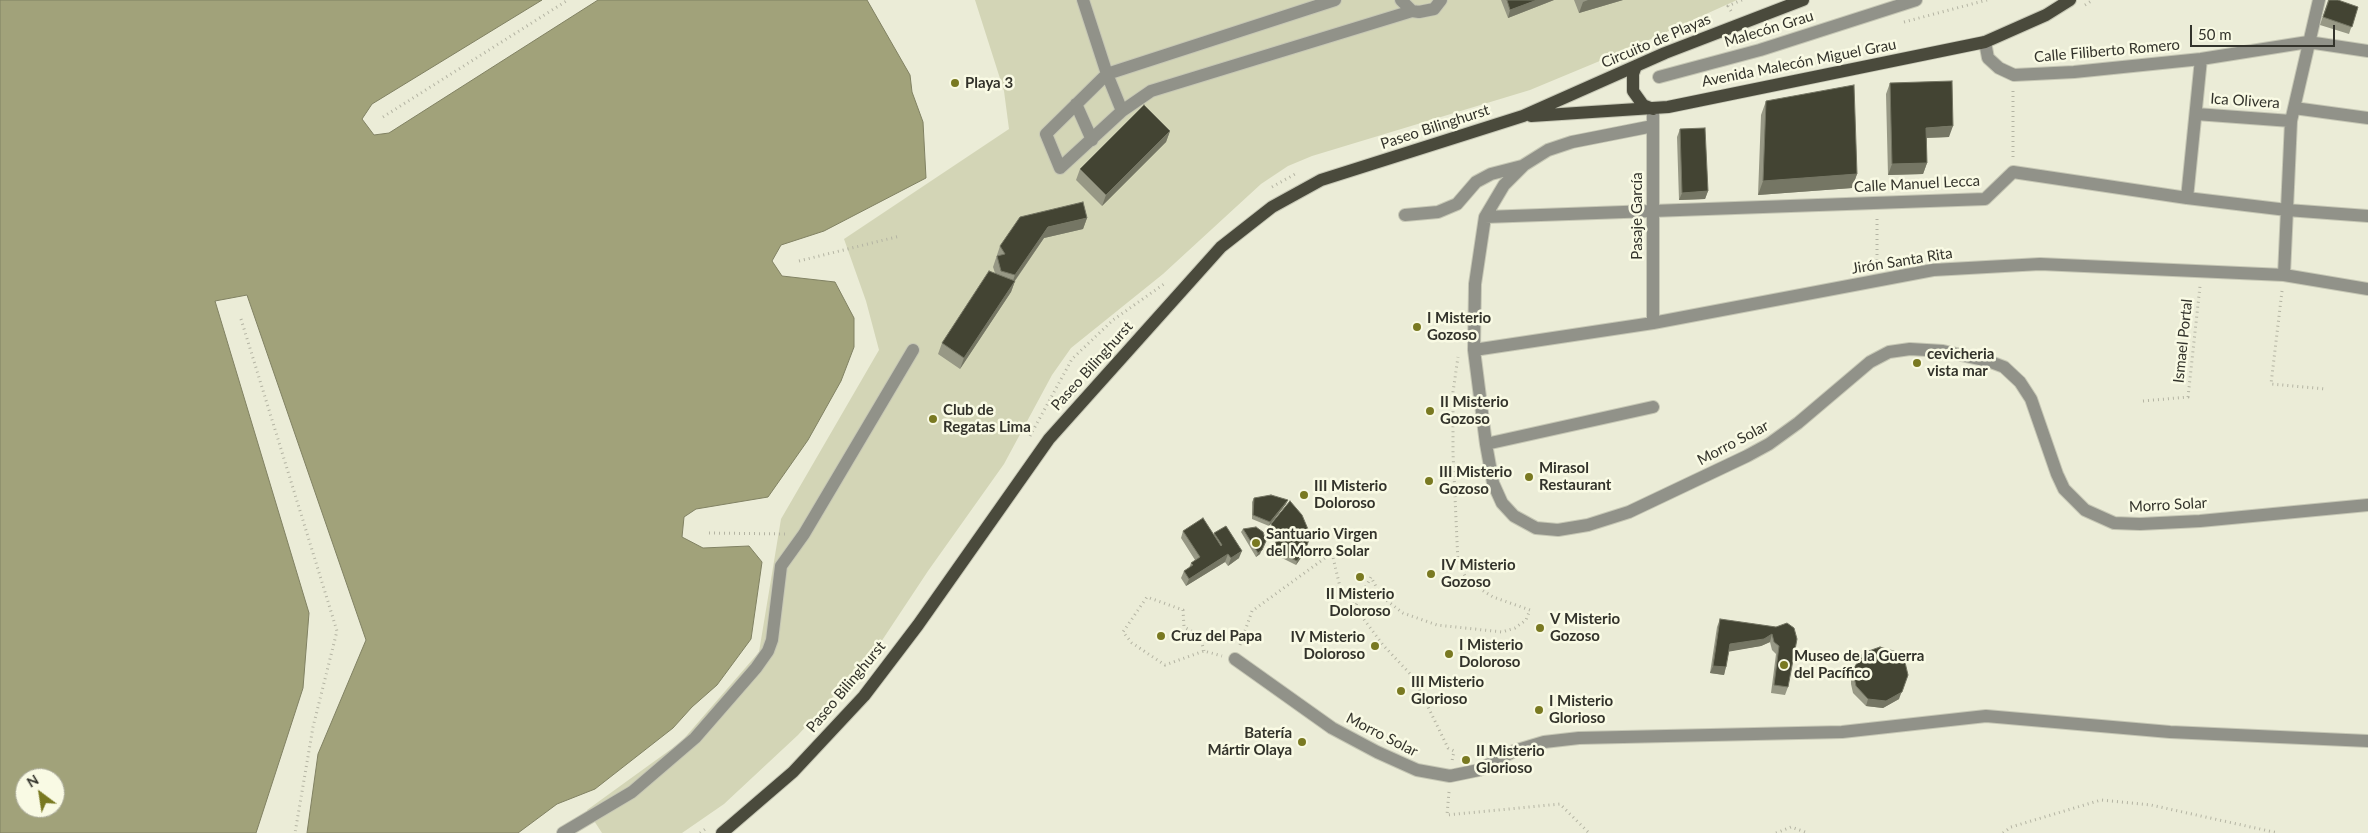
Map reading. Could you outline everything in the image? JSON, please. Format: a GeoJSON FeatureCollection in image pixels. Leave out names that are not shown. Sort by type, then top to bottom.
{"type":"FeatureCollection","features":[{"type":"Feature","properties":{"kind":"main road","name":"Circuito de Playas"},"geometry":{"type":"LineString","coordinates":[[1523,116],[1636,66],[1803,0]]}},
{"type":"Feature","properties":{"kind":"main road","name":"Avenida Malecón Miguel Grau"},"geometry":{"type":"LineString","coordinates":[[1523,116],[1653,109],[1985,42],[2046,15],[2070,0]]}},
{"type":"Feature","properties":{"kind":"main road"},"geometry":{"type":"LineString","coordinates":[[1636,66],[1632,82],[1633,91],[1643,105],[1653,109]]}},
{"type":"Feature","properties":{"kind":"main road","name":"Paseo Bilinghurst"},"geometry":{"type":"LineString","coordinates":[[722,833],[793,772],[864,696],[918,626],[1049,439],[1221,247],[1272,207],[1321,180],[1523,116]]}},
{"type":"Feature","properties":{"kind":"street"},"geometry":{"type":"LineString","coordinates":[[1083,0],[1107,74],[1122,111]]}},
{"type":"Feature","properties":{"kind":"street"},"geometry":{"type":"LineString","coordinates":[[1335,0],[1107,74],[1046,134],[1060,168],[1122,111],[1151,91],[1412,10],[1427,12],[1434,8],[1441,0]]}},
{"type":"Feature","properties":{"kind":"street"},"geometry":{"type":"LineString","coordinates":[[1401,0],[1412,10]]}},
{"type":"Feature","properties":{"kind":"street","name":"Malecón Grau"},"geometry":{"type":"LineString","coordinates":[[1659,77],[1760,50],[1916,0]]}},
{"type":"Feature","properties":{"kind":"street"},"geometry":{"type":"LineString","coordinates":[[2284,275],[2292,114],[2319,0]]}},
{"type":"Feature","properties":{"kind":"street"},"geometry":{"type":"LineString","coordinates":[[1985,42],[1988,58],[1999,68],[2014,75]]}},
{"type":"Feature","properties":{"kind":"street","name":"Calle Filiberto Romero"},"geometry":{"type":"LineString","coordinates":[[2014,75],[2074,72],[2202,59],[2308,42],[2368,51]]}},
{"type":"Feature","properties":{"kind":"street"},"geometry":{"type":"LineString","coordinates":[[2187,198],[2202,59]]}},
{"type":"Feature","properties":{"kind":"street"},"geometry":{"type":"LineString","coordinates":[[1076,104],[1092,140]]}},
{"type":"Feature","properties":{"kind":"street","name":"Pasaje García"},"geometry":{"type":"LineString","coordinates":[[1653,109],[1653,323]]}},
{"type":"Feature","properties":{"kind":"street","name":"Ica Olivera"},"geometry":{"type":"LineString","coordinates":[[2196,114],[2292,114],[2368,118]]}},
{"type":"Feature","properties":{"kind":"street","name":"Morro Solar"},"geometry":{"type":"LineString","coordinates":[[1653,126],[1572,142],[1548,150],[1524,165],[1504,186],[1485,217],[1475,284],[1474,350],[1486,444],[1493,483],[1502,503],[1514,516],[1536,528],[1558,530],[1588,525],[1629,512],[1748,456],[1769,444],[1798,423],[1870,362],[1889,352],[1910,349],[1943,352],[1988,361],[2004,367],[2020,382],[2031,399],[2064,489],[2085,510],[2114,523],[2140,524],[2192,521],[2368,505]]}},
{"type":"Feature","properties":{"kind":"street"},"geometry":{"type":"LineString","coordinates":[[1405,215],[1438,212],[1456,204],[1476,182],[1492,174],[1524,165]]}},
{"type":"Feature","properties":{"kind":"street"},"geometry":{"type":"LineString","coordinates":[[2012,172],[2187,198],[2287,210],[2368,216]]}},
{"type":"Feature","properties":{"kind":"street","name":"Calle Manuel Lecca"},"geometry":{"type":"LineString","coordinates":[[1485,217],[1985,198],[2012,172]]}},
{"type":"Feature","properties":{"kind":"street","name":"Jirón Santa Rita"},"geometry":{"type":"LineString","coordinates":[[1474,350],[1653,323],[1933,270],[2040,264],[2284,275],[2368,289]]}},
{"type":"Feature","properties":{"kind":"street"},"geometry":{"type":"LineString","coordinates":[[563,833],[632,792],[695,738],[756,668],[768,651],[772,640],[782,566],[804,534],[913,350]]}},
{"type":"Feature","properties":{"kind":"street"},"geometry":{"type":"LineString","coordinates":[[1486,444],[1653,407]]}},
{"type":"Feature","properties":{"kind":"street","name":"Morro Solar"},"geometry":{"type":"LineString","coordinates":[[1235,659],[1332,728],[1417,770],[1450,776],[1479,770],[1514,751],[1544,742],[1579,738],[1842,732],[1986,716],[2170,732],[2368,742]]}},
{"type":"Feature","properties":{"kind":"path"},"geometry":{"type":"LineString","coordinates":[[383,117],[568,0]]}},
{"type":"Feature","properties":{"kind":"path"},"geometry":{"type":"LineString","coordinates":[[1731,12],[1728,6],[1742,0]]}},
{"type":"Feature","properties":{"kind":"path"},"geometry":{"type":"LineString","coordinates":[[1722,16],[1740,8]]}},
{"type":"Feature","properties":{"kind":"path"},"geometry":{"type":"LineString","coordinates":[[2012,172],[2014,75]]}},
{"type":"Feature","properties":{"kind":"path"},"geometry":{"type":"LineString","coordinates":[[1270,188],[1299,172]]}},
{"type":"Feature","properties":{"kind":"path"},"geometry":{"type":"LineString","coordinates":[[1877,281],[1878,203]]}},
{"type":"Feature","properties":{"kind":"path"},"geometry":{"type":"LineString","coordinates":[[799,261],[900,236]]}},
{"type":"Feature","properties":{"kind":"path","name":"Ismael Portal"},"geometry":{"type":"LineString","coordinates":[[2143,401],[2188,397],[2202,272]]}},
{"type":"Feature","properties":{"kind":"path"},"geometry":{"type":"LineString","coordinates":[[2284,275],[2271,384],[2326,389]]}},
{"type":"Feature","properties":{"kind":"path"},"geometry":{"type":"LineString","coordinates":[[1037,432],[1030,439],[1072,359],[1113,320],[1168,282],[1155,297]]}},
{"type":"Feature","properties":{"kind":"path"},"geometry":{"type":"LineString","coordinates":[[241,319],[337,631],[313,728],[295,833]]}},
{"type":"Feature","properties":{"kind":"path"},"geometry":{"type":"LineString","coordinates":[[1354,609],[1371,577],[1381,596],[1403,613],[1437,625],[1502,632],[1515,628],[1526,620],[1530,610],[1493,598],[1474,586],[1465,576],[1458,563],[1453,453],[1454,392],[1458,354]]}},
{"type":"Feature","properties":{"kind":"path"},"geometry":{"type":"LineString","coordinates":[[709,533],[804,534]]}},
{"type":"Feature","properties":{"kind":"path"},"geometry":{"type":"LineString","coordinates":[[1235,659],[1252,611],[1332,553],[1340,587],[1354,609],[1383,645],[1414,678],[1448,748],[1454,751],[1447,815],[1560,804],[1589,833]]}},
{"type":"Feature","properties":{"kind":"path"},"geometry":{"type":"LineString","coordinates":[[1147,597],[1183,610],[1184,627],[1200,636],[1204,651],[1164,665],[1132,643],[1123,632],[1147,597]]}},
{"type":"Feature","properties":{"kind":"path"},"geometry":{"type":"LineString","coordinates":[[2003,833],[2011,827],[2101,800],[2151,805],[2278,833]]}},
{"type":"Feature","properties":{"kind":"path"},"geometry":{"type":"LineString","coordinates":[[700,833],[708,827]]}},
{"type":"Feature","properties":{"kind":"path"},"geometry":{"type":"LineString","coordinates":[[1776,833],[1791,827],[1808,833]]}},
{"type":"Feature","properties":{"kind":"shaded area"},"geometry":{"type":"Polygon","coordinates":[[[0,0],[542,0],[372,104],[362,119],[374,135],[389,133],[598,0],[867,0],[910,75],[912,92],[923,122],[926,178],[824,231],[781,245],[772,261],[782,276],[835,282],[854,318],[854,347],[841,381],[808,440],[768,497],[696,509],[684,517],[682,537],[703,548],[749,546],[762,562],[751,639],[717,685],[692,707],[673,728],[595,789],[557,804],[518,833],[307,833],[318,754],[366,640],[247,295],[215,301],[309,613],[303,688],[256,833],[0,833],[0,0]]]}},
{"type":"Feature","properties":{"kind":"shaded area","name":"Club de Regatas Lima"},"geometry":{"type":"Polygon","coordinates":[[[975,0],[1737,0],[1631,48],[1530,90],[1312,156],[1288,166],[1261,184],[1163,274],[1071,348],[1052,375],[1004,464],[928,571],[875,651],[798,735],[724,804],[682,833],[602,833],[587,810],[681,742],[759,652],[781,519],[879,350],[866,301],[844,239],[1009,129],[1004,91],[975,0]]]}},
{"type":"Feature","properties":{"kind":"building"},"geometry":{"type":"Polygon","coordinates":[[[1507,0],[1537,0],[1510,10],[1507,0]]]}},
{"type":"Feature","properties":{"kind":"building"},"geometry":{"type":"Polygon","coordinates":[[[2329,0],[2338,0],[2358,7],[2352,27],[2323,17],[2329,0]]]}},
{"type":"Feature","properties":{"kind":"building"},"geometry":{"type":"Polygon","coordinates":[[[1952,81],[1953,126],[1926,128],[1927,163],[1892,164],[1890,83],[1952,81]]]}},
{"type":"Feature","properties":{"kind":"building"},"geometry":{"type":"Polygon","coordinates":[[[1854,85],[1857,174],[1763,181],[1766,101],[1854,85]]]}},
{"type":"Feature","properties":{"kind":"building"},"geometry":{"type":"Polygon","coordinates":[[[1144,105],[1170,131],[1106,195],[1080,169],[1144,105]]]}},
{"type":"Feature","properties":{"kind":"building"},"geometry":{"type":"Polygon","coordinates":[[[1705,128],[1708,191],[1682,193],[1680,129],[1705,128]]]}},
{"type":"Feature","properties":{"kind":"building"},"geometry":{"type":"Polygon","coordinates":[[[1083,202],[1087,218],[1048,227],[1015,275],[1001,271],[997,256],[1005,254],[1000,246],[1020,217],[1083,202]]]}},
{"type":"Feature","properties":{"kind":"building"},"geometry":{"type":"Polygon","coordinates":[[[989,271],[1015,281],[964,358],[942,343],[989,271]]]}},
{"type":"Feature","properties":{"kind":"building"},"geometry":{"type":"Polygon","coordinates":[[[1271,495],[1288,500],[1270,522],[1253,515],[1254,498],[1271,495]]]}},
{"type":"Feature","properties":{"kind":"building"},"geometry":{"type":"Polygon","coordinates":[[[1290,501],[1302,515],[1310,534],[1278,535],[1271,524],[1290,501]]]}},
{"type":"Feature","properties":{"kind":"building"},"geometry":{"type":"Polygon","coordinates":[[[1203,518],[1221,546],[1214,533],[1226,526],[1242,551],[1231,558],[1228,554],[1189,579],[1184,571],[1200,557],[1183,531],[1203,518]]]}},
{"type":"Feature","properties":{"kind":"building","name":"Santuario Virgen del Morro Solar"},"geometry":{"type":"Polygon","coordinates":[[[1256,527],[1263,532],[1266,541],[1262,550],[1258,553],[1243,529],[1256,527]]]}},
{"type":"Feature","properties":{"kind":"building"},"geometry":{"type":"Polygon","coordinates":[[[1310,537],[1306,548],[1297,561],[1274,550],[1277,538],[1310,537]]]}},
{"type":"Feature","properties":{"kind":"building"},"geometry":{"type":"Polygon","coordinates":[[[1720,619],[1776,627],[1787,623],[1794,628],[1797,639],[1788,687],[1774,685],[1779,646],[1774,642],[1772,634],[1764,639],[1730,644],[1726,667],[1713,666],[1720,619]]]}},
{"type":"Feature","properties":{"kind":"building"},"geometry":{"type":"Polygon","coordinates":[[[1880,647],[1897,652],[1904,658],[1908,675],[1902,692],[1886,701],[1868,699],[1856,686],[1854,677],[1854,668],[1863,653],[1880,647]]]}},
{"type":"Feature","properties":{"kind":"place","name":"Playa 3"},"geometry":{"type":"Point","coordinates":[955,83]}},
{"type":"Feature","properties":{"kind":"place","name":"I Misterio Gozoso"},"geometry":{"type":"Point","coordinates":[1417,327]}},
{"type":"Feature","properties":{"kind":"place","name":"cevicheria vista mar"},"geometry":{"type":"Point","coordinates":[1917,363]}},
{"type":"Feature","properties":{"kind":"place","name":"II Misterio Gozoso"},"geometry":{"type":"Point","coordinates":[1430,411]}},
{"type":"Feature","properties":{"kind":"place","name":"Club de Regatas Lima"},"geometry":{"type":"Point","coordinates":[933,419]}},
{"type":"Feature","properties":{"kind":"place","name":"Mirasol Restaurant"},"geometry":{"type":"Point","coordinates":[1529,477]}},
{"type":"Feature","properties":{"kind":"place","name":"III Misterio Gozoso"},"geometry":{"type":"Point","coordinates":[1429,481]}},
{"type":"Feature","properties":{"kind":"place","name":"III Misterio Doloroso"},"geometry":{"type":"Point","coordinates":[1304,495]}},
{"type":"Feature","properties":{"kind":"place","name":"Santuario Virgen del Morro Solar"},"geometry":{"type":"Point","coordinates":[1256,543]}},
{"type":"Feature","properties":{"kind":"place","name":"IV Misterio Gozoso"},"geometry":{"type":"Point","coordinates":[1431,574]}},
{"type":"Feature","properties":{"kind":"place","name":"II Misterio Doloroso"},"geometry":{"type":"Point","coordinates":[1360,577]}},
{"type":"Feature","properties":{"kind":"place","name":"V Misterio Gozoso"},"geometry":{"type":"Point","coordinates":[1540,628]}},
{"type":"Feature","properties":{"kind":"place","name":"Cruz del Papa"},"geometry":{"type":"Point","coordinates":[1161,636]}},
{"type":"Feature","properties":{"kind":"place","name":"IV Misterio Doloroso"},"geometry":{"type":"Point","coordinates":[1375,646]}},
{"type":"Feature","properties":{"kind":"place","name":"I Misterio Doloroso"},"geometry":{"type":"Point","coordinates":[1449,654]}},
{"type":"Feature","properties":{"kind":"place","name":"Museo de la Guerra del Pacífico"},"geometry":{"type":"Point","coordinates":[1784,665]}},
{"type":"Feature","properties":{"kind":"place","name":"III Misterio Glorioso"},"geometry":{"type":"Point","coordinates":[1401,691]}},
{"type":"Feature","properties":{"kind":"place","name":"I Misterio Glorioso"},"geometry":{"type":"Point","coordinates":[1539,710]}},
{"type":"Feature","properties":{"kind":"place","name":"Batería Mártir Olaya"},"geometry":{"type":"Point","coordinates":[1302,742]}},
{"type":"Feature","properties":{"kind":"place","name":"II Misterio Glorioso"},"geometry":{"type":"Point","coordinates":[1466,760]}}]}
